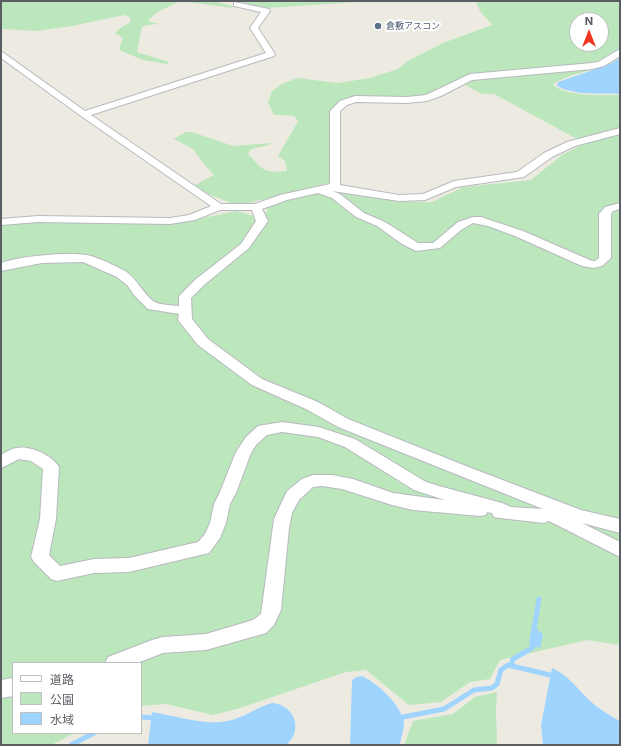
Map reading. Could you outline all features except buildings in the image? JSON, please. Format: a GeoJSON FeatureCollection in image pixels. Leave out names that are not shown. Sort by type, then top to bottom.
{"type":"FeatureCollection","features":[{"type":"Feature","properties":{"kind":"street"},"geometry":{"type":"LineString","coordinates":[[84,114],[271,54],[254,28],[266,11],[237,4]]}},
{"type":"Feature","properties":{"kind":"street"},"geometry":{"type":"LineString","coordinates":[[334,187],[335,110],[346,101],[357,99],[414,100],[428,98],[439,94],[458,81],[470,76],[592,66],[601,64],[620,52]]}},
{"type":"Feature","properties":{"kind":"street"},"geometry":{"type":"LineString","coordinates":[[1,54],[219,208]]}},
{"type":"Feature","properties":{"kind":"street"},"geometry":{"type":"LineString","coordinates":[[1,222],[38,218],[170,221],[191,218],[219,208],[256,207],[284,197],[334,187],[399,198],[425,197],[454,184],[520,175],[548,155],[571,144],[620,131]]}},
{"type":"Feature","properties":{"kind":"street"},"geometry":{"type":"LineString","coordinates":[[319,189],[336,196],[360,215],[380,224],[416,247],[436,246],[454,229],[463,223],[474,220],[485,221],[546,245],[588,264],[597,264],[602,262],[605,258],[605,214],[609,209],[620,206]]}},
{"type":"Feature","properties":{"kind":"street"},"geometry":{"type":"LineString","coordinates":[[256,207],[262,221],[245,246],[200,282],[185,298],[185,320],[203,342],[257,382],[313,406],[343,422],[551,509],[620,526]]}},
{"type":"Feature","properties":{"kind":"street"},"geometry":{"type":"LineString","coordinates":[[1,267],[10,264],[42,259],[85,258],[120,274],[133,284],[138,292],[153,306],[185,311]]}},
{"type":"Feature","properties":{"kind":"street"},"geometry":{"type":"LineString","coordinates":[[1,462],[17,453],[35,456],[51,467],[48,519],[40,557],[57,574],[94,566],[128,565],[202,548],[212,538],[218,523],[222,504],[247,446],[263,430],[282,427],[318,432],[350,443],[420,486],[436,492],[502,509],[508,513]]}},
{"type":"Feature","properties":{"kind":"street"},"geometry":{"type":"LineString","coordinates":[[117,662],[163,645],[206,642],[259,627],[268,619],[272,610],[282,519],[297,491],[304,484],[312,481],[322,480],[339,483],[372,491],[392,499],[416,503],[544,516],[551,509]]}},
{"type":"Feature","properties":{"kind":"street"},"geometry":{"type":"LineString","coordinates":[[551,509],[558,519],[620,550]]}},
{"type":"Feature","properties":{"kind":"street"},"geometry":{"type":"LineString","coordinates":[[1,689],[12,687]]}},
{"type":"Feature","properties":{"kind":"green space"},"geometry":{"type":"Polygon","coordinates":[[[1,1],[180,1],[156,13],[148,21],[159,24],[142,27],[137,52],[169,62],[167,64],[143,60],[121,51],[119,48],[123,38],[115,33],[129,23],[131,18],[124,15],[72,26],[37,31],[1,29],[1,1]]]}},
{"type":"Feature","properties":{"kind":"green space"},"geometry":{"type":"Polygon","coordinates":[[[180,1],[213,1],[232,6],[233,8],[180,1]]]}},
{"type":"Feature","properties":{"kind":"green space"},"geometry":{"type":"Polygon","coordinates":[[[236,1],[373,1],[267,8],[236,1]]]}},
{"type":"Feature","properties":{"kind":"green space"},"geometry":{"type":"Polygon","coordinates":[[[475,1],[620,1],[620,57],[613,62],[570,76],[553,84],[565,91],[574,93],[620,95],[620,129],[577,139],[494,94],[482,94],[465,85],[419,98],[368,97],[335,106],[329,183],[248,203],[234,204],[208,194],[195,185],[214,175],[193,149],[174,139],[186,132],[192,132],[233,146],[271,143],[269,145],[251,149],[248,154],[261,167],[268,171],[287,171],[285,161],[278,156],[298,121],[294,116],[274,115],[268,102],[272,91],[282,84],[297,78],[338,83],[370,78],[398,69],[408,61],[443,43],[492,25],[480,11],[475,1]]]}},
{"type":"Feature","properties":{"kind":"green space"},"geometry":{"type":"Polygon","coordinates":[[[620,134],[620,645],[587,640],[500,660],[490,679],[470,682],[441,702],[409,705],[366,670],[346,672],[240,708],[213,715],[166,704],[142,706],[142,662],[12,662],[12,734],[73,734],[51,745],[1,745],[1,225],[34,221],[175,224],[236,211],[254,216],[268,211],[265,206],[311,194],[334,190],[354,192],[397,202],[432,202],[463,187],[531,180],[562,155],[587,142],[620,134]]]}},
{"type":"Feature","properties":{"kind":"green space"},"geometry":{"type":"Polygon","coordinates":[[[497,692],[497,745],[404,745],[413,721],[453,714],[475,697],[497,692]]]}},
{"type":"Feature","properties":{"kind":"water"},"geometry":{"type":"Polygon","coordinates":[[[620,58],[620,94],[580,93],[557,86],[558,82],[610,64],[620,58]]]}},
{"type":"Feature","properties":{"kind":"water"},"geometry":{"type":"Polygon","coordinates":[[[532,623],[543,635],[540,648],[529,644],[532,623]]]}},
{"type":"Feature","properties":{"kind":"water"},"geometry":{"type":"Polygon","coordinates":[[[552,668],[568,678],[589,700],[620,721],[620,745],[543,745],[541,725],[552,668]]]}},
{"type":"Feature","properties":{"kind":"water"},"geometry":{"type":"Polygon","coordinates":[[[362,676],[375,684],[388,696],[403,717],[404,729],[400,745],[350,745],[352,680],[356,677],[362,676]]]}},
{"type":"Feature","properties":{"kind":"water"},"geometry":{"type":"Polygon","coordinates":[[[272,703],[283,706],[294,717],[294,734],[287,745],[148,745],[152,712],[202,722],[222,722],[232,720],[272,703]]]}},
{"type":"Feature","properties":{"kind":"waterway"},"geometry":{"type":"LineString","coordinates":[[534,630],[539,599]]}},
{"type":"Feature","properties":{"kind":"waterway"},"geometry":{"type":"LineString","coordinates":[[511,666],[513,659],[532,648],[536,642]]}},
{"type":"Feature","properties":{"kind":"waterway"},"geometry":{"type":"LineString","coordinates":[[398,718],[444,709],[474,690],[492,688],[497,684],[501,670],[508,665],[511,666]]}},
{"type":"Feature","properties":{"kind":"waterway"},"geometry":{"type":"LineString","coordinates":[[511,666],[554,676]]}},
{"type":"Feature","properties":{"kind":"waterway"},"geometry":{"type":"LineString","coordinates":[[142,717],[156,718]]}},
{"type":"Feature","properties":{"kind":"waterway"},"geometry":{"type":"LineString","coordinates":[[71,745],[92,734]]}},
{"type":"Feature","properties":{"kind":"place","name":"倉敷アスコン"},"geometry":{"type":"Point","coordinates":[378,26]}}]}
